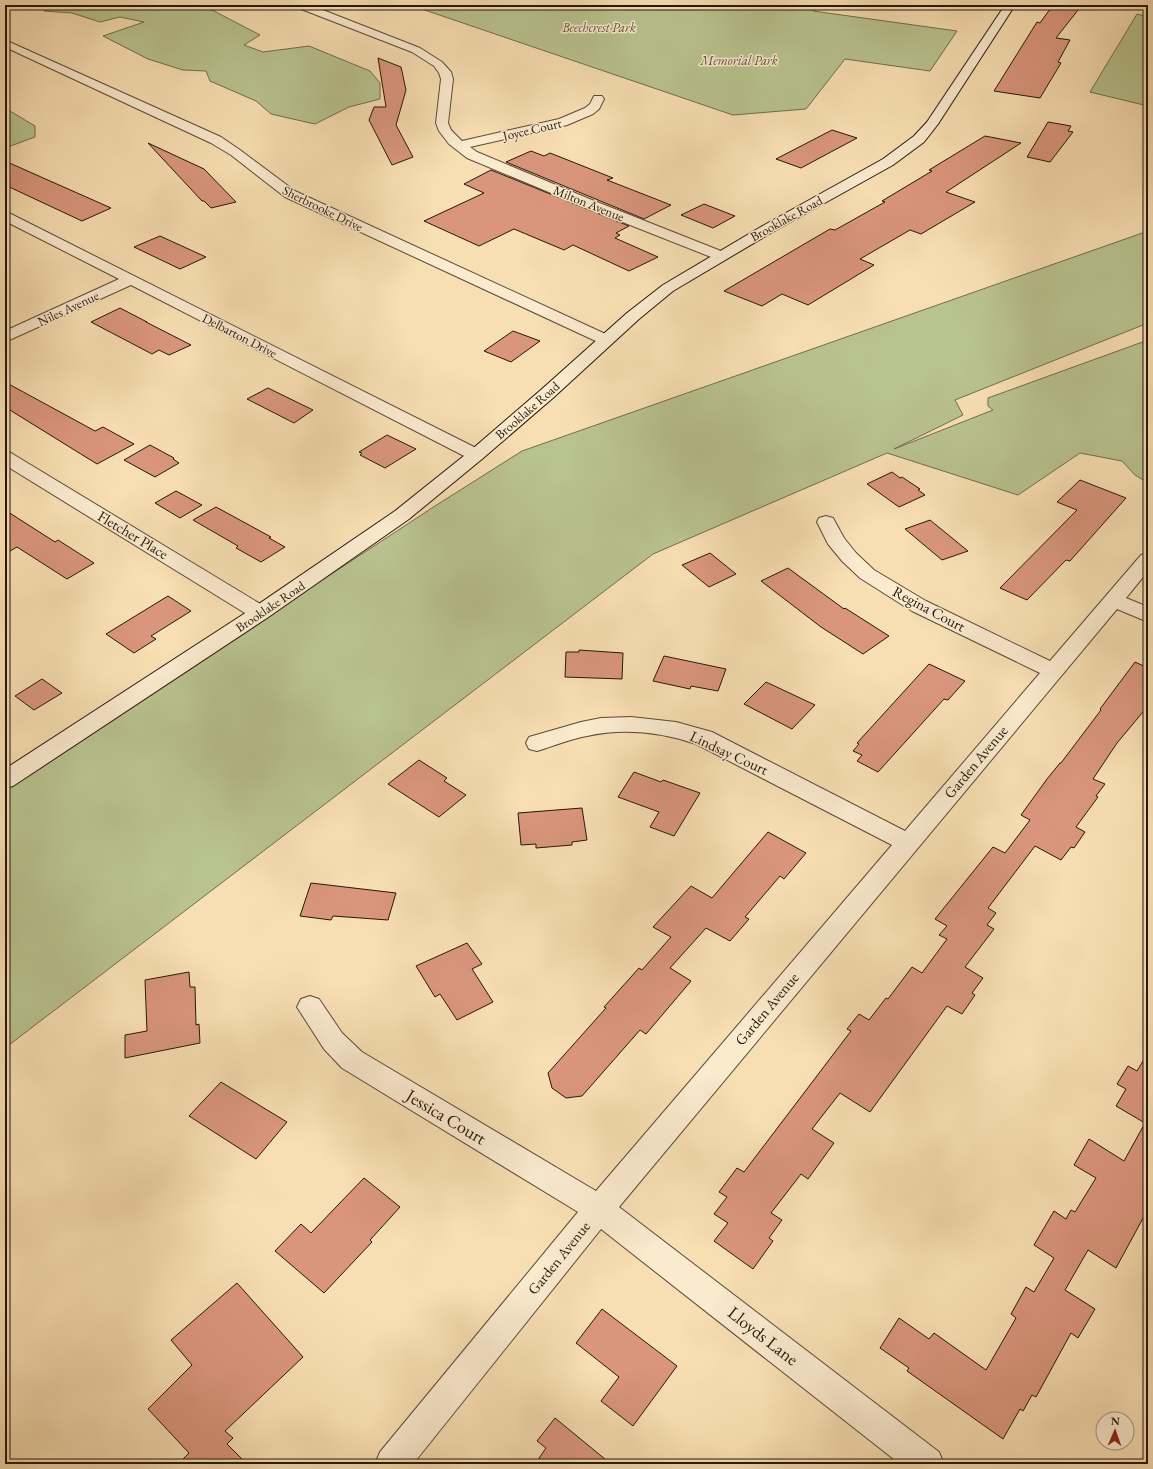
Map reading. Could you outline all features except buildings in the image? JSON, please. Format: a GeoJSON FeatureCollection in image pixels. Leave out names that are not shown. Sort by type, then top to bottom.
{"type":"FeatureCollection","features":[{"type":"Feature","properties":{"kind":"street"},"geometry":{"type":"LineString","coordinates":[[300,5],[416,50],[438,64],[445,72],[447,79],[442,123],[445,131],[459,146]]}},
{"type":"Feature","properties":{"kind":"street","name":"Brooklake Road"},"geometry":{"type":"LineString","coordinates":[[5,780],[260,613],[402,515],[476,455],[548,393],[633,316],[668,288],[721,256],[888,162],[919,139],[932,124],[1010,5]]}},
{"type":"Feature","properties":{"kind":"street","name":"Sherbrooke Drive"},"geometry":{"type":"LineString","coordinates":[[5,43],[226,146],[242,156],[270,181],[290,194],[606,340]]}},
{"type":"Feature","properties":{"kind":"street","name":"Joyce Court"},"geometry":{"type":"LineString","coordinates":[[459,146],[563,122],[590,111],[595,106],[598,99]]}},
{"type":"Feature","properties":{"kind":"street","name":"Milton Avenue"},"geometry":{"type":"LineString","coordinates":[[459,146],[472,155],[586,203],[721,256]]}},
{"type":"Feature","properties":{"kind":"street","name":"Delbarton Drive"},"geometry":{"type":"LineString","coordinates":[[5,215],[476,455]]}},
{"type":"Feature","properties":{"kind":"street","name":"Niles Avenue"},"geometry":{"type":"LineString","coordinates":[[5,337],[131,279]]}},
{"type":"Feature","properties":{"kind":"street","name":"Fletcher Place"},"geometry":{"type":"LineString","coordinates":[[5,457],[260,613]]}},
{"type":"Feature","properties":{"kind":"street","name":"Regina Court"},"geometry":{"type":"LineString","coordinates":[[826,522],[835,540],[849,557],[867,574],[919,606],[1053,671]]}},
{"type":"Feature","properties":{"kind":"street","name":"Garden Avenue"},"geometry":{"type":"LineString","coordinates":[[392,1464],[599,1208],[1148,559]]}},
{"type":"Feature","properties":{"kind":"street"},"geometry":{"type":"LineString","coordinates":[[1113,600],[1148,615]]}},
{"type":"Feature","properties":{"kind":"street","name":"Lindsay Court"},"geometry":{"type":"LineString","coordinates":[[537,743],[587,728],[604,726],[638,724],[672,728],[688,732],[704,738],[908,843]]}},
{"type":"Feature","properties":{"kind":"street","name":"Jessica Court"},"geometry":{"type":"LineString","coordinates":[[310,1007],[333,1041],[352,1060],[599,1208]]}},
{"type":"Feature","properties":{"kind":"street","name":"Lloyds Lane"},"geometry":{"type":"LineString","coordinates":[[599,1208],[927,1464]]}},
{"type":"Feature","properties":{"kind":"green space"},"geometry":{"type":"Polygon","coordinates":[[[51,5],[198,5],[212,10],[260,35],[244,45],[263,52],[309,46],[370,71],[380,83],[380,99],[349,107],[315,124],[271,114],[256,101],[210,81],[206,71],[183,70],[148,59],[103,36],[144,22],[120,17],[100,22],[72,13],[44,11],[51,5]]]}},
{"type":"Feature","properties":{"kind":"green space","name":"Memorial Park"},"geometry":{"type":"Polygon","coordinates":[[[410,5],[813,5],[813,11],[957,31],[930,71],[845,59],[806,109],[733,115],[410,5]]]}},
{"type":"Feature","properties":{"kind":"green space"},"geometry":{"type":"Polygon","coordinates":[[[1137,14],[1148,17],[1148,106],[1090,92],[1137,14]]]}},
{"type":"Feature","properties":{"kind":"green space"},"geometry":{"type":"Polygon","coordinates":[[[5,108],[35,126],[35,137],[5,148],[5,108]]]}},
{"type":"Feature","properties":{"kind":"green space"},"geometry":{"type":"Polygon","coordinates":[[[1148,231],[1148,323],[955,400],[963,415],[894,449],[993,410],[988,406],[988,398],[1148,340],[1148,483],[1135,475],[1122,461],[1080,453],[1018,495],[887,453],[653,554],[5,1048],[5,788],[435,506],[522,451],[1148,231]]]}},
{"type":"Feature","properties":{"kind":"park label","name":"Beechcrest Park"},"geometry":{"type":"Point","coordinates":[599,27]}}]}
